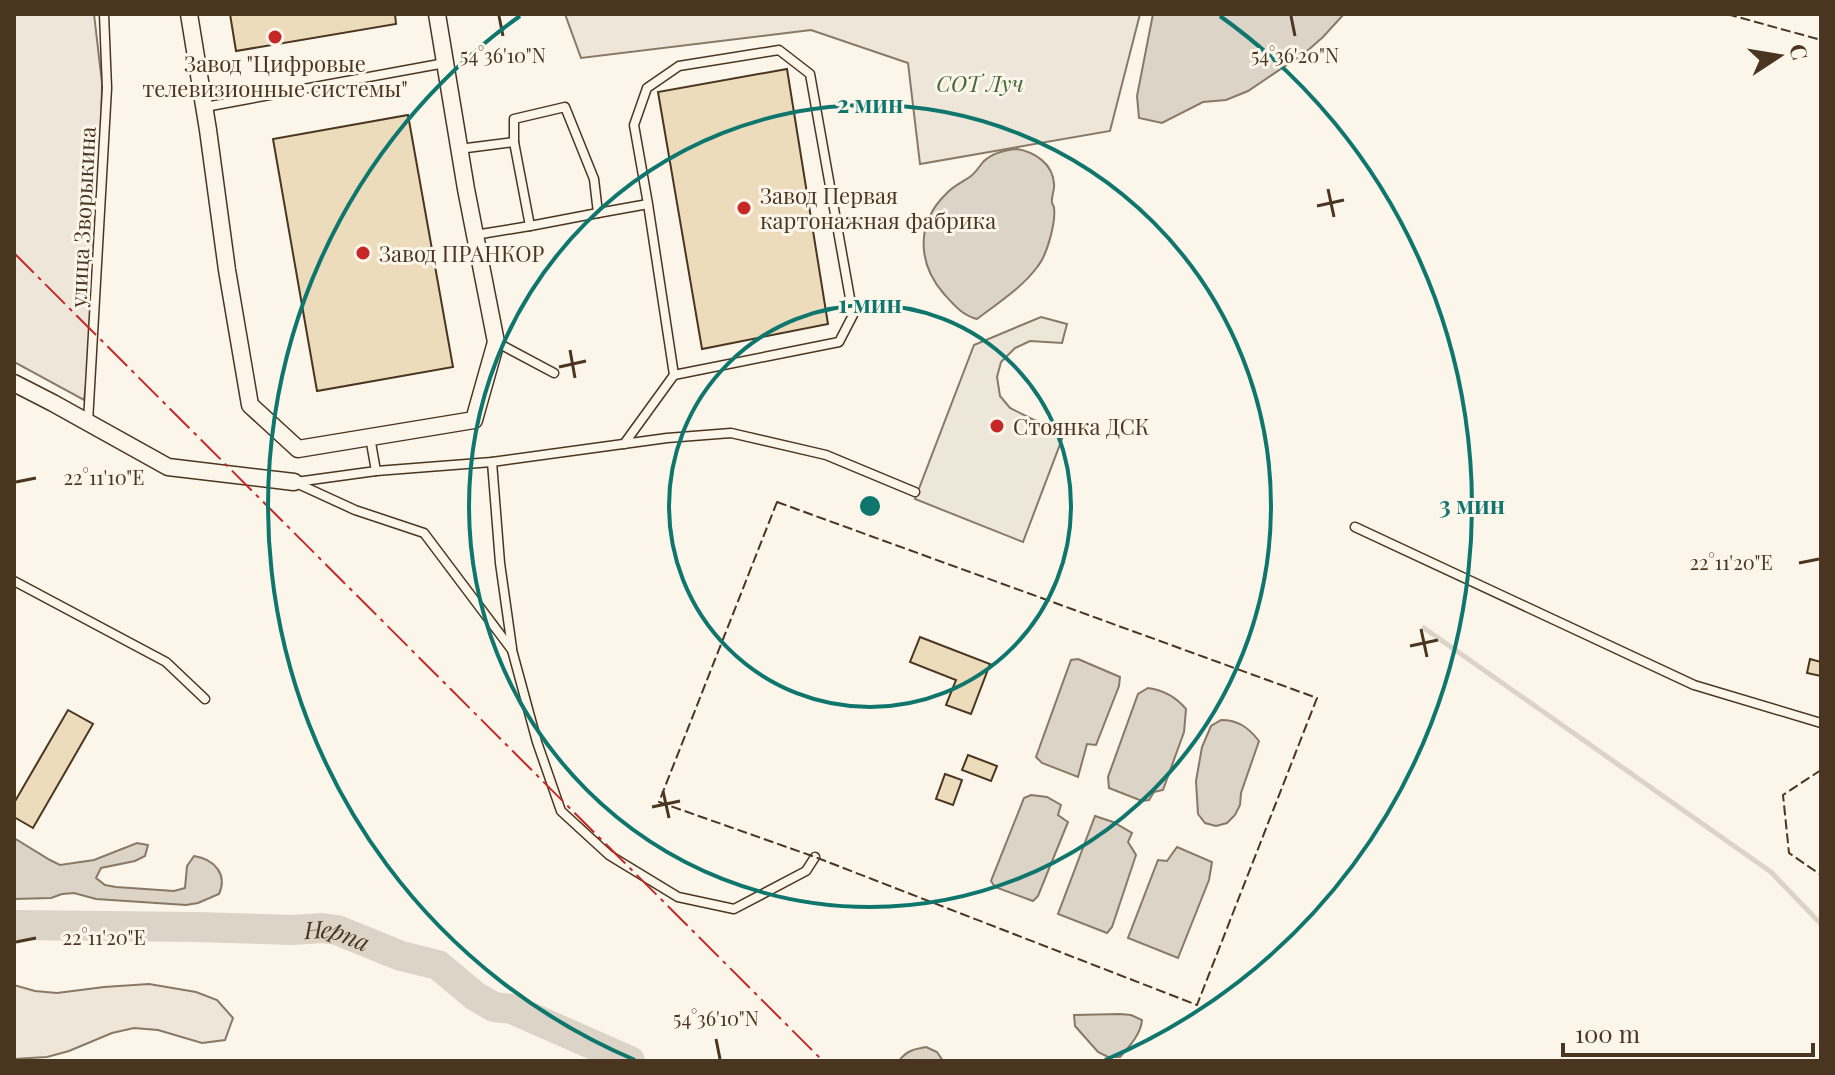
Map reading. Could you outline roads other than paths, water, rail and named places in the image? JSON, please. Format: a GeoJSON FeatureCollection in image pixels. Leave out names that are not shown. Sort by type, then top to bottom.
{"type":"FeatureCollection","features":[{"type":"Feature","properties":{"kind":"street"},"geometry":{"type":"LineString","coordinates":[[189,14],[250,405],[298,449],[474,420],[496,342],[437,14]]}},
{"type":"Feature","properties":{"kind":"street"},"geometry":{"type":"LineString","coordinates":[[14,383],[168,467],[294,482]]}},
{"type":"Feature","properties":{"kind":"lane","name":"улица Зворыкина"},"geometry":{"type":"LineString","coordinates":[[88,422],[107,88],[104,14]]}},
{"type":"Feature","properties":{"kind":"lane"},"geometry":{"type":"LineString","coordinates":[[624,444],[674,375],[839,342],[853,315],[810,74],[779,50],[679,66],[647,88],[634,125],[674,375]]}},
{"type":"Feature","properties":{"kind":"lane"},"geometry":{"type":"LineString","coordinates":[[204,107],[445,63]]}},
{"type":"Feature","properties":{"kind":"lane"},"geometry":{"type":"LineString","coordinates":[[530,226],[514,142],[514,119],[565,107],[594,179],[598,213]]}},
{"type":"Feature","properties":{"kind":"lane"},"geometry":{"type":"LineString","coordinates":[[459,149],[514,142]]}},
{"type":"Feature","properties":{"kind":"lane"},"geometry":{"type":"LineString","coordinates":[[475,235],[648,204]]}},
{"type":"Feature","properties":{"kind":"lane"},"geometry":{"type":"LineString","coordinates":[[496,342],[554,373]]}},
{"type":"Feature","properties":{"kind":"lane"},"geometry":{"type":"LineString","coordinates":[[294,482],[731,433],[826,455],[915,492]]}},
{"type":"Feature","properties":{"kind":"lane"},"geometry":{"type":"LineString","coordinates":[[370,437],[376,471]]}},
{"type":"Feature","properties":{"kind":"lane"},"geometry":{"type":"LineString","coordinates":[[492,462],[500,563],[512,650],[537,742],[561,811],[609,855],[678,897],[734,909],[806,871],[815,857]]}},
{"type":"Feature","properties":{"kind":"lane"},"geometry":{"type":"LineString","coordinates":[[294,482],[355,510],[424,533],[512,650]]}},
{"type":"Feature","properties":{"kind":"lane"},"geometry":{"type":"LineString","coordinates":[[1355,527],[1694,685],[1821,723]]}},
{"type":"Feature","properties":{"kind":"lane"},"geometry":{"type":"LineString","coordinates":[[14,581],[166,662],[205,699]]}},
{"type":"Feature","properties":{"kind":"waterway"},"geometry":{"type":"LineString","coordinates":[[1424,628],[1771,872],[1821,924]]}},
{"type":"Feature","properties":{"kind":"waterway","name":"Нерпа"},"geometry":{"type":"LineString","coordinates":[[14,925],[337,930],[401,956],[438,965],[475,996],[494,1007],[512,1009],[630,1061]]}},
{"type":"Feature","properties":{"kind":"place","name":"Завод \"Цифровые телевизионные системы\""},"geometry":{"type":"Point","coordinates":[275,37]}},
{"type":"Feature","properties":{"kind":"place","name":"Завод Первая картонажная фабрика"},"geometry":{"type":"Point","coordinates":[744,208]}},
{"type":"Feature","properties":{"kind":"place","name":"Завод ПРАНКОР"},"geometry":{"type":"Point","coordinates":[363,253]}},
{"type":"Feature","properties":{"kind":"place","name":"Стоянка ДСК"},"geometry":{"type":"Point","coordinates":[997,426]}},
{"type":"Feature","properties":{"kind":"park label","name":"СОТ Луч"},"geometry":{"type":"Point","coordinates":[980,83]}}]}
